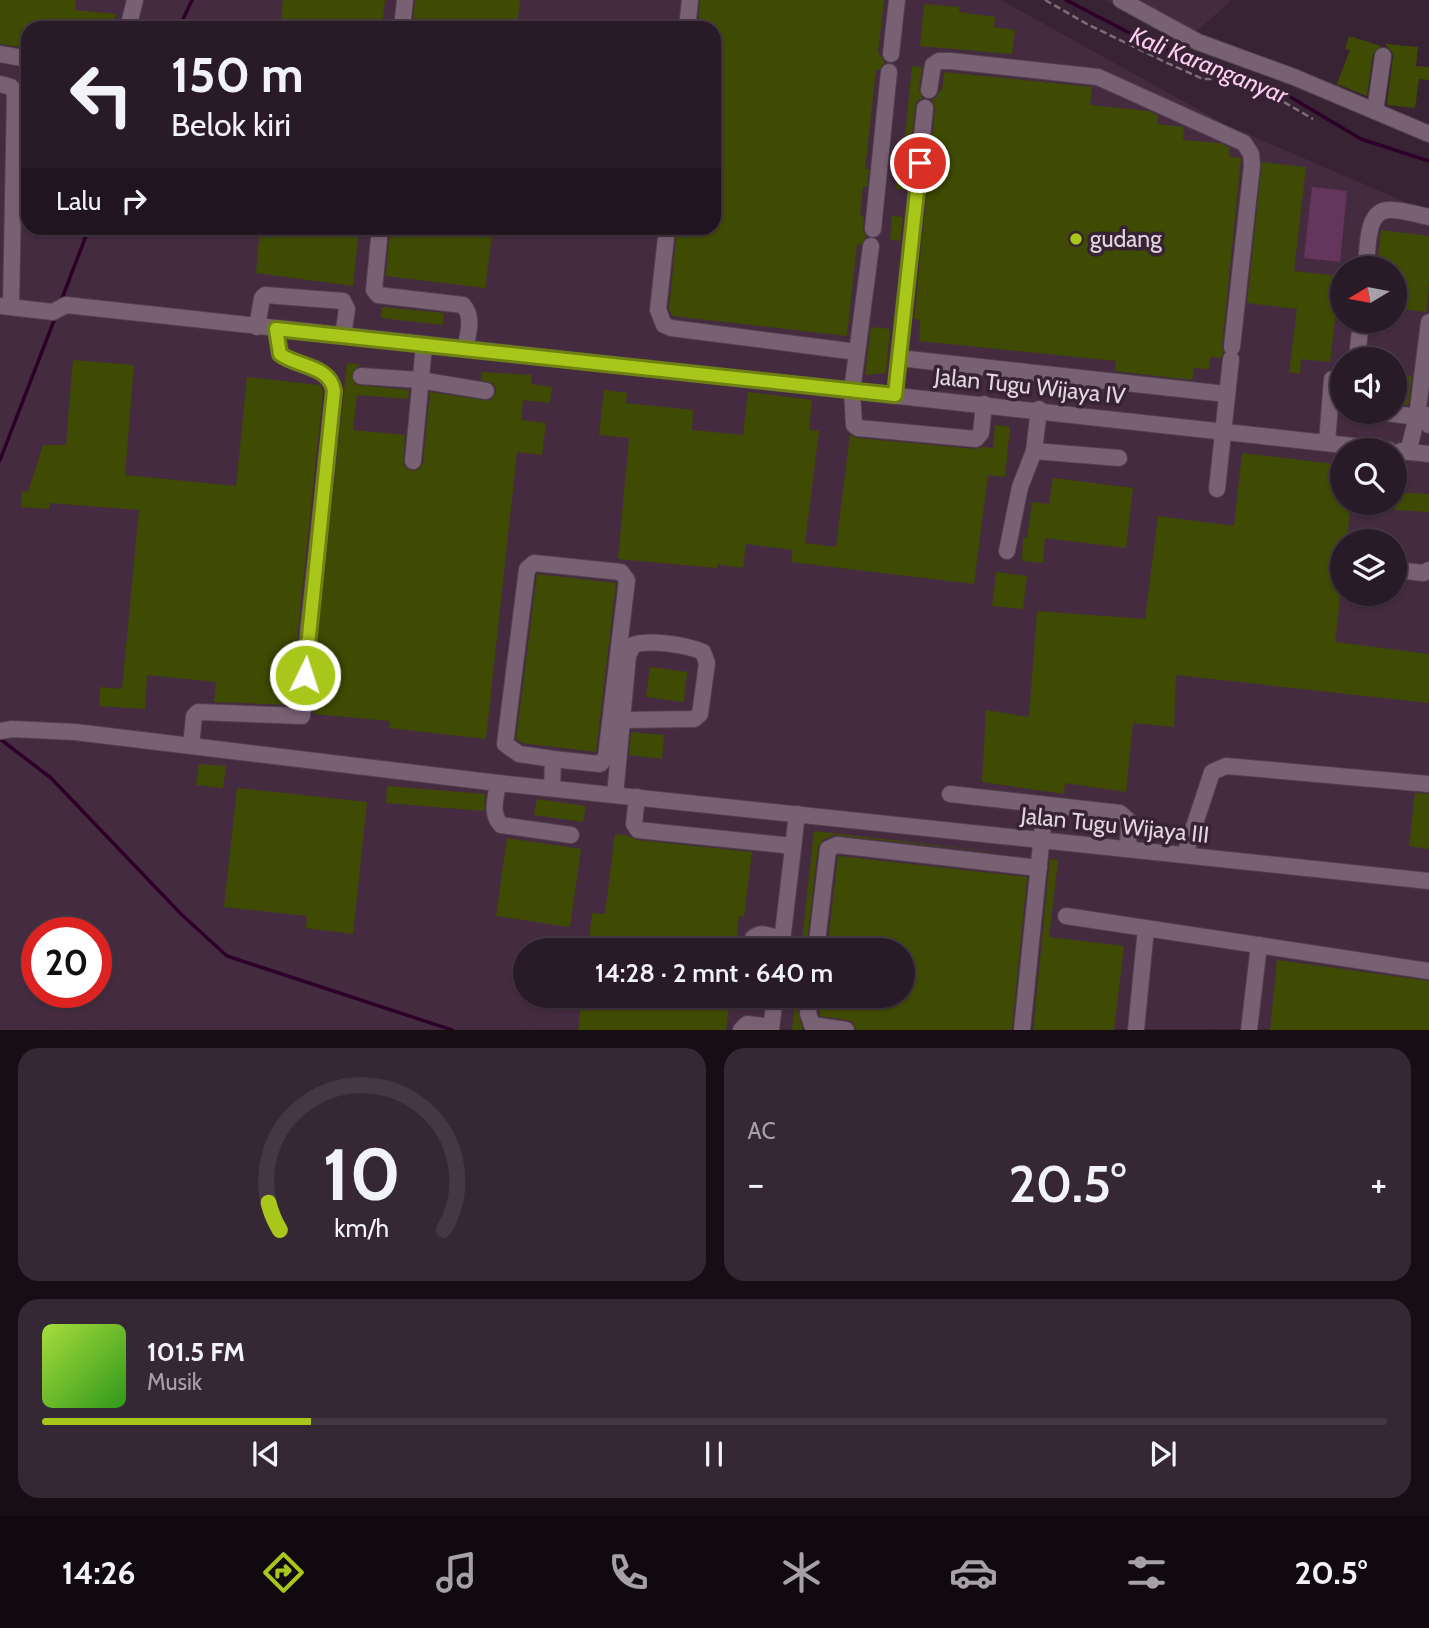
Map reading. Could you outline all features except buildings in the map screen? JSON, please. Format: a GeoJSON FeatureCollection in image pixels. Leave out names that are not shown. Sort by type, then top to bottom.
{"type":"FeatureCollection","features":[{"type":"Feature","properties":{"kind":"street"},"geometry":{"type":"LineString","coordinates":[[130,21],[135,0]]}},
{"type":"Feature","properties":{"kind":"street"},"geometry":{"type":"LineString","coordinates":[[403,21],[405,0]]}},
{"type":"Feature","properties":{"kind":"street"},"geometry":{"type":"LineString","coordinates":[[688,21],[690,0]]}},
{"type":"Feature","properties":{"kind":"street"},"geometry":{"type":"LineString","coordinates":[[891,54],[897,0]]}},
{"type":"Feature","properties":{"kind":"street"},"geometry":{"type":"LineString","coordinates":[[1121,0],[1194,39],[1429,134]]}},
{"type":"Feature","properties":{"kind":"street"},"geometry":{"type":"LineString","coordinates":[[0,54],[21,58]]}},
{"type":"Feature","properties":{"kind":"street"},"geometry":{"type":"LineString","coordinates":[[1375,111],[1383,56]]}},
{"type":"Feature","properties":{"kind":"street"},"geometry":{"type":"LineString","coordinates":[[929,90],[933,65],[939,61],[1098,77],[1244,143],[1251,154],[1252,165],[1217,489]]}},
{"type":"Feature","properties":{"kind":"street"},"geometry":{"type":"LineString","coordinates":[[873,229],[889,72]]}},
{"type":"Feature","properties":{"kind":"street"},"geometry":{"type":"LineString","coordinates":[[0,84],[8,85],[15,93],[6,307]]}},
{"type":"Feature","properties":{"kind":"street"},"geometry":{"type":"LineString","coordinates":[[895,395],[925,108]]}},
{"type":"Feature","properties":{"kind":"street"},"geometry":{"type":"LineString","coordinates":[[1367,256],[1370,225],[1377,214],[1387,209],[1429,217]]}},
{"type":"Feature","properties":{"kind":"street"},"geometry":{"type":"LineString","coordinates":[[379,235],[374,290],[378,295],[463,305],[470,317],[465,349]]}},
{"type":"Feature","properties":{"kind":"street"},"geometry":{"type":"LineString","coordinates":[[666,235],[658,310],[664,325],[856,352]]}},
{"type":"Feature","properties":{"kind":"street"},"geometry":{"type":"LineString","coordinates":[[871,246],[852,391],[854,425],[858,428],[976,439],[981,433],[984,404]]}},
{"type":"Feature","properties":{"kind":"street"},"geometry":{"type":"LineString","coordinates":[[257,327],[262,298],[265,295],[343,301],[347,309],[343,336]]}},
{"type":"Feature","properties":{"kind":"street","name":"Jalan Tugu Wijaya IV"},"geometry":{"type":"LineString","coordinates":[[6,307],[60,309],[257,327],[1330,442]]}},
{"type":"Feature","properties":{"kind":"street"},"geometry":{"type":"LineString","coordinates":[[1407,444],[1425,419],[1429,322]]}},
{"type":"Feature","properties":{"kind":"street"},"geometry":{"type":"LineString","coordinates":[[191,746],[194,716],[198,712],[302,716],[308,632],[334,391],[333,383],[325,373],[280,354],[276,329]]}},
{"type":"Feature","properties":{"kind":"street"},"geometry":{"type":"LineString","coordinates":[[413,461],[424,345]]}},
{"type":"Feature","properties":{"kind":"street"},"geometry":{"type":"LineString","coordinates":[[899,358],[1226,394]]}},
{"type":"Feature","properties":{"kind":"street"},"geometry":{"type":"LineString","coordinates":[[361,376],[420,380],[486,391]]}},
{"type":"Feature","properties":{"kind":"street"},"geometry":{"type":"LineString","coordinates":[[1327,442],[1330,404]]}},
{"type":"Feature","properties":{"kind":"street"},"geometry":{"type":"LineString","coordinates":[[1007,551],[1020,487],[1034,451],[1039,410]]}},
{"type":"Feature","properties":{"kind":"street"},"geometry":{"type":"LineString","coordinates":[[1407,416],[1425,419]]}},
{"type":"Feature","properties":{"kind":"street"},"geometry":{"type":"LineString","coordinates":[[1034,451],[1119,458]]}},
{"type":"Feature","properties":{"kind":"street"},"geometry":{"type":"LineString","coordinates":[[1407,452],[1429,454]]}},
{"type":"Feature","properties":{"kind":"street"},"geometry":{"type":"LineString","coordinates":[[534,563],[621,572],[627,580],[606,757],[600,764],[592,765],[553,760],[519,754],[505,744],[527,569],[534,563]]}},
{"type":"Feature","properties":{"kind":"street"},"geometry":{"type":"LineString","coordinates":[[1407,571],[1429,570]]}},
{"type":"Feature","properties":{"kind":"street"},"geometry":{"type":"LineString","coordinates":[[615,794],[628,656],[633,645],[643,641],[694,648],[703,652],[707,663],[700,714],[694,719],[622,720]]}},
{"type":"Feature","properties":{"kind":"street","name":"Jalan Tugu Wijaya III"},"geometry":{"type":"LineString","coordinates":[[6,730],[75,732],[498,783],[1429,881]]}},
{"type":"Feature","properties":{"kind":"street"},"geometry":{"type":"LineString","coordinates":[[552,788],[553,760]]}},
{"type":"Feature","properties":{"kind":"street"},"geometry":{"type":"LineString","coordinates":[[1185,854],[1212,772],[1219,768],[1226,766],[1429,784]]}},
{"type":"Feature","properties":{"kind":"street"},"geometry":{"type":"LineString","coordinates":[[498,783],[494,808],[496,819],[502,825],[571,835]]}},
{"type":"Feature","properties":{"kind":"street"},"geometry":{"type":"LineString","coordinates":[[950,794],[1120,813],[1129,821],[1128,848]]}},
{"type":"Feature","properties":{"kind":"street"},"geometry":{"type":"LineString","coordinates":[[637,797],[634,824],[638,830],[793,846]]}},
{"type":"Feature","properties":{"kind":"street"},"geometry":{"type":"LineString","coordinates":[[1022,1030],[1045,805]]}},
{"type":"Feature","properties":{"kind":"street"},"geometry":{"type":"LineString","coordinates":[[782,938],[797,814]]}},
{"type":"Feature","properties":{"kind":"street"},"geometry":{"type":"LineString","coordinates":[[817,938],[828,849],[837,845],[1039,868]]}},
{"type":"Feature","properties":{"kind":"street"},"geometry":{"type":"LineString","coordinates":[[1066,916],[1429,971]]}},
{"type":"Feature","properties":{"kind":"street"},"geometry":{"type":"LineString","coordinates":[[1136,1030],[1146,928]]}},
{"type":"Feature","properties":{"kind":"street"},"geometry":{"type":"LineString","coordinates":[[753,938],[757,934],[770,938]]}},
{"type":"Feature","properties":{"kind":"street"},"geometry":{"type":"LineString","coordinates":[[1249,1030],[1259,945]]}},
{"type":"Feature","properties":{"kind":"street"},"geometry":{"type":"LineString","coordinates":[[741,1030],[747,1024],[771,1028],[774,1008]]}},
{"type":"Feature","properties":{"kind":"street"},"geometry":{"type":"LineString","coordinates":[[809,1008],[812,1025],[846,1030]]}},
{"type":"Feature","properties":{"kind":"path"},"geometry":{"type":"LineString","coordinates":[[1045,0],[1087,24],[1178,68],[1203,79],[1227,79],[1270,94],[1313,119]]}},
{"type":"Feature","properties":{"kind":"shaded area"},"geometry":{"type":"Polygon","coordinates":[[[0,0],[1001,0],[1224,124],[1429,212],[1429,1029],[0,1030],[0,0]]]}},
{"type":"Feature","properties":{"kind":"shaded area"},"geometry":{"type":"Polygon","coordinates":[[[1104,0],[1232,0],[1182,44],[1104,0]]]}},
{"type":"Feature","properties":{"kind":"shaded area"},"geometry":{"type":"Polygon","coordinates":[[[1312,187],[1347,191],[1341,256],[1330,256],[1330,261],[1304,258],[1312,187]]]}},
{"type":"Feature","properties":{"kind":"waterway"},"geometry":{"type":"LineString","coordinates":[[182,21],[192,0]]}},
{"type":"Feature","properties":{"kind":"waterway","name":"Kali Karanganyar"},"geometry":{"type":"LineString","coordinates":[[1066,0],[1145,41],[1282,92],[1361,139],[1429,161]]}},
{"type":"Feature","properties":{"kind":"waterway"},"geometry":{"type":"LineString","coordinates":[[61,301],[86,235]]}},
{"type":"Feature","properties":{"kind":"waterway"},"geometry":{"type":"LineString","coordinates":[[0,460],[55,318]]}},
{"type":"Feature","properties":{"kind":"waterway"},"geometry":{"type":"LineString","coordinates":[[0,739],[51,778],[181,914],[227,956],[452,1030]]}},
{"type":"Feature","properties":{"kind":"place","name":"gudang"},"geometry":{"type":"Point","coordinates":[1076,239]}},
{"type":"Feature","properties":{"kind":"route"},"geometry":{"type":"LineString","coordinates":[[305,675],[334,391],[333,383],[325,373],[280,354],[276,329],[895,395],[920,163]]}}]}
